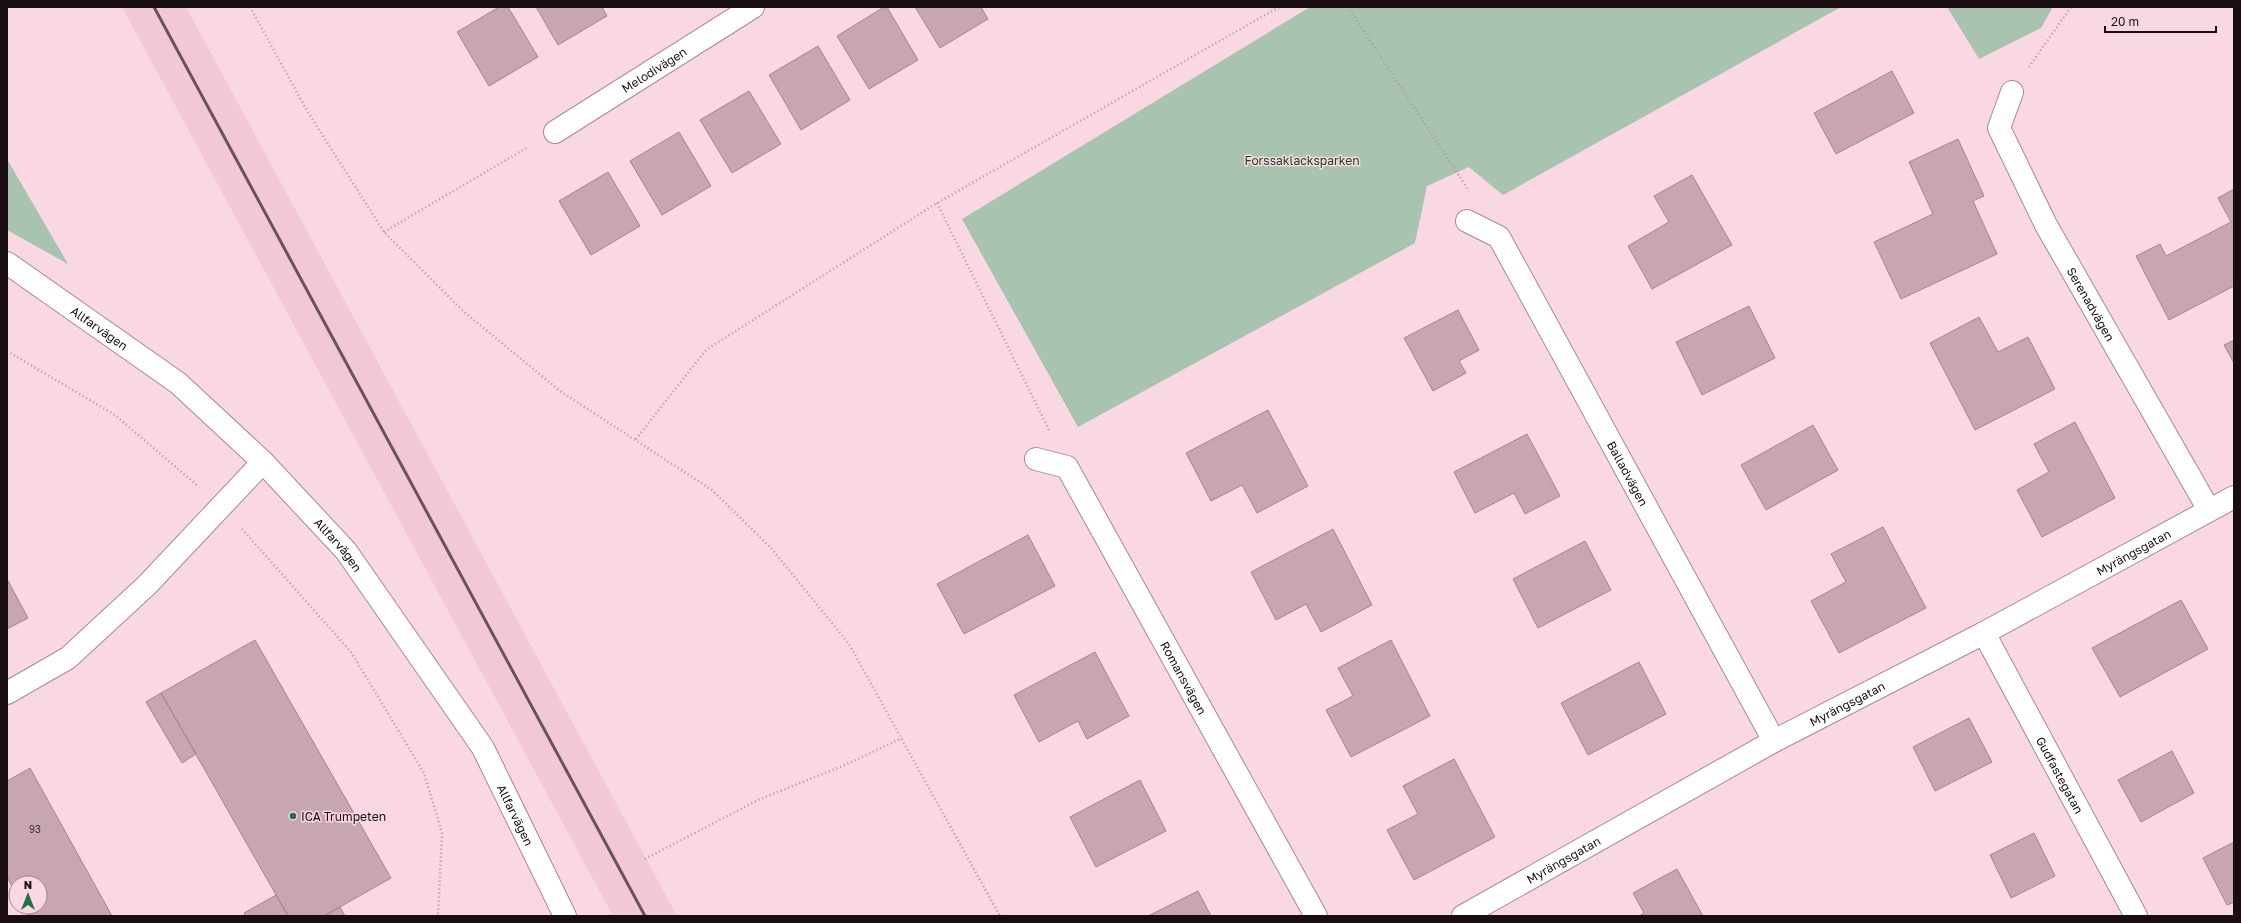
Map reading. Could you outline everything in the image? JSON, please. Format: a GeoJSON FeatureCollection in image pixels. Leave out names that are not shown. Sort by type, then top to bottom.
{"type":"FeatureCollection","features":[{"type":"Feature","properties":{"kind":"street","name":"Melodivägen"},"geometry":{"type":"LineString","coordinates":[[555,132],[753,7]]}},
{"type":"Feature","properties":{"kind":"street","name":"Serenadvägen"},"geometry":{"type":"LineString","coordinates":[[2012,92],[1999,128],[2046,225],[2209,510]]}},
{"type":"Feature","properties":{"kind":"street","name":"Balladvägen"},"geometry":{"type":"LineString","coordinates":[[1467,221],[1499,237],[1774,741]]}},
{"type":"Feature","properties":{"kind":"street","name":"Allfarvägen"},"geometry":{"type":"LineString","coordinates":[[7,263],[178,383],[263,462],[346,551],[483,748],[564,916]]}},
{"type":"Feature","properties":{"kind":"street"},"geometry":{"type":"LineString","coordinates":[[1036,459],[1068,467]]}},
{"type":"Feature","properties":{"kind":"street"},"geometry":{"type":"LineString","coordinates":[[7,693],[68,658],[147,585],[263,462]]}},
{"type":"Feature","properties":{"kind":"street","name":"Romansvägen"},"geometry":{"type":"LineString","coordinates":[[1068,467],[1316,916]]}},
{"type":"Feature","properties":{"kind":"street","name":"Myrängsgatan"},"geometry":{"type":"LineString","coordinates":[[1463,916],[1495,909],[1774,741],[1984,633],[2234,497]]}},
{"type":"Feature","properties":{"kind":"street","name":"Gudfastegatan"},"geometry":{"type":"LineString","coordinates":[[1984,633],[2136,916]]}},
{"type":"Feature","properties":{"kind":"path"},"geometry":{"type":"LineString","coordinates":[[250,7],[306,108],[384,232],[464,312],[560,391],[636,439],[712,490],[771,548],[849,644],[1000,916]]}},
{"type":"Feature","properties":{"kind":"path"},"geometry":{"type":"LineString","coordinates":[[636,439],[706,350],[937,203],[1279,7]]}},
{"type":"Feature","properties":{"kind":"path"},"geometry":{"type":"LineString","coordinates":[[1348,7],[1473,197]]}},
{"type":"Feature","properties":{"kind":"path"},"geometry":{"type":"LineString","coordinates":[[2012,92],[2071,7]]}},
{"type":"Feature","properties":{"kind":"path"},"geometry":{"type":"LineString","coordinates":[[384,232],[555,132]]}},
{"type":"Feature","properties":{"kind":"path"},"geometry":{"type":"LineString","coordinates":[[937,203],[1068,467]]}},
{"type":"Feature","properties":{"kind":"path"},"geometry":{"type":"LineString","coordinates":[[7,351],[115,415],[222,507],[351,652],[424,773],[442,833],[438,916]]}},
{"type":"Feature","properties":{"kind":"path"},"geometry":{"type":"LineString","coordinates":[[645,859],[758,800],[845,765],[902,738]]}},
{"type":"Feature","properties":{"kind":"shaded area"},"geometry":{"type":"Polygon","coordinates":[[[122,7],[186,7],[677,916],[613,916],[122,7]]]}},
{"type":"Feature","properties":{"kind":"green space","name":"Forssaklacksparken"},"geometry":{"type":"Polygon","coordinates":[[[1310,7],[1841,7],[1503,195],[1469,167],[1427,186],[1415,243],[1078,427],[962,219],[1310,7]]]}},
{"type":"Feature","properties":{"kind":"green space"},"geometry":{"type":"Polygon","coordinates":[[[1947,7],[2053,7],[2041,28],[1979,59],[1947,7]]]}},
{"type":"Feature","properties":{"kind":"green space"},"geometry":{"type":"Polygon","coordinates":[[[7,159],[68,264],[7,230],[7,159]]]}},
{"type":"Feature","properties":{"kind":"building"},"geometry":{"type":"Polygon","coordinates":[[[499,7],[508,7],[538,57],[489,86],[457,32],[499,7]]]}},
{"type":"Feature","properties":{"kind":"building"},"geometry":{"type":"Polygon","coordinates":[[[536,7],[602,7],[607,16],[558,45],[536,7]]]}},
{"type":"Feature","properties":{"kind":"building"},"geometry":{"type":"Polygon","coordinates":[[[884,7],[887,7],[918,60],[869,89],[837,36],[884,7]]]}},
{"type":"Feature","properties":{"kind":"building"},"geometry":{"type":"Polygon","coordinates":[[[915,7],[981,7],[988,19],[940,48],[915,7]]]}},
{"type":"Feature","properties":{"kind":"building"},"geometry":{"type":"Polygon","coordinates":[[[818,46],[850,100],[801,130],[769,75],[818,46]]]}},
{"type":"Feature","properties":{"kind":"building"},"geometry":{"type":"Polygon","coordinates":[[[1892,71],[1914,113],[1836,154],[1814,113],[1892,71]]]}},
{"type":"Feature","properties":{"kind":"building"},"geometry":{"type":"Polygon","coordinates":[[[749,91],[781,144],[732,173],[700,120],[749,91]]]}},
{"type":"Feature","properties":{"kind":"building"},"geometry":{"type":"Polygon","coordinates":[[[679,132],[711,186],[662,215],[630,161],[679,132]]]}},
{"type":"Feature","properties":{"kind":"building"},"geometry":{"type":"Polygon","coordinates":[[[1958,139],[1984,196],[1973,201],[1997,254],[1901,299],[1874,242],[1933,214],[1909,162],[1958,139]]]}},
{"type":"Feature","properties":{"kind":"building"},"geometry":{"type":"Polygon","coordinates":[[[608,172],[640,226],[591,255],[559,201],[608,172]]]}},
{"type":"Feature","properties":{"kind":"building"},"geometry":{"type":"Polygon","coordinates":[[[1692,175],[1732,245],[1652,289],[1628,246],[1669,222],[1654,196],[1692,175]]]}},
{"type":"Feature","properties":{"kind":"building"},"geometry":{"type":"Polygon","coordinates":[[[2234,189],[2234,286],[2169,320],[2136,256],[2160,244],[2166,256],[2231,222],[2218,198],[2234,189]]]}},
{"type":"Feature","properties":{"kind":"building"},"geometry":{"type":"Polygon","coordinates":[[[1749,306],[1775,358],[1702,395],[1676,342],[1749,306]]]}},
{"type":"Feature","properties":{"kind":"building"},"geometry":{"type":"Polygon","coordinates":[[[1458,310],[1479,350],[1459,361],[1466,373],[1433,391],[1404,338],[1458,310]]]}},
{"type":"Feature","properties":{"kind":"building"},"geometry":{"type":"Polygon","coordinates":[[[1979,317],[1998,352],[2028,337],[2055,389],[1975,430],[1930,343],[1979,317]]]}},
{"type":"Feature","properties":{"kind":"building"},"geometry":{"type":"Polygon","coordinates":[[[2234,340],[2234,363],[2224,345],[2234,340]]]}},
{"type":"Feature","properties":{"kind":"building"},"geometry":{"type":"Polygon","coordinates":[[[1268,410],[1308,486],[1257,513],[1242,485],[1211,501],[1186,453],[1268,410]]]}},
{"type":"Feature","properties":{"kind":"building"},"geometry":{"type":"Polygon","coordinates":[[[2075,422],[2115,498],[2042,537],[2017,490],[2049,472],[2034,444],[2075,422]]]}},
{"type":"Feature","properties":{"kind":"building"},"geometry":{"type":"Polygon","coordinates":[[[1813,425],[1838,470],[1766,510],[1741,465],[1813,425]]]}},
{"type":"Feature","properties":{"kind":"building"},"geometry":{"type":"Polygon","coordinates":[[[1527,434],[1560,496],[1525,514],[1514,493],[1475,513],[1454,472],[1527,434]]]}},
{"type":"Feature","properties":{"kind":"building"},"geometry":{"type":"Polygon","coordinates":[[[1883,527],[1926,608],[1839,653],[1811,601],[1846,582],[1831,554],[1883,527]]]}},
{"type":"Feature","properties":{"kind":"building"},"geometry":{"type":"Polygon","coordinates":[[[1333,529],[1372,605],[1321,632],[1306,604],[1276,620],[1251,572],[1333,529]]]}},
{"type":"Feature","properties":{"kind":"building"},"geometry":{"type":"Polygon","coordinates":[[[1028,535],[1055,586],[964,634],[937,584],[1028,535]]]}},
{"type":"Feature","properties":{"kind":"building"},"geometry":{"type":"Polygon","coordinates":[[[1585,541],[1611,590],[1538,628],[1513,579],[1585,541]]]}},
{"type":"Feature","properties":{"kind":"building"},"geometry":{"type":"Polygon","coordinates":[[[7,579],[28,618],[7,629],[7,579]]]}},
{"type":"Feature","properties":{"kind":"building"},"geometry":{"type":"Polygon","coordinates":[[[2181,600],[2208,649],[2120,697],[2092,648],[2181,600]]]}},
{"type":"Feature","properties":{"kind":"building","name":"ICA Trumpeten"},"geometry":{"type":"Polygon","coordinates":[[[255,640],[391,878],[324,916],[288,916],[161,693],[255,640]]]}},
{"type":"Feature","properties":{"kind":"building"},"geometry":{"type":"Polygon","coordinates":[[[1391,640],[1430,716],[1351,757],[1326,710],[1353,696],[1338,668],[1391,640]]]}},
{"type":"Feature","properties":{"kind":"building"},"geometry":{"type":"Polygon","coordinates":[[[1095,652],[1129,716],[1087,739],[1078,721],[1039,742],[1014,695],[1095,652]]]}},
{"type":"Feature","properties":{"kind":"building"},"geometry":{"type":"Polygon","coordinates":[[[1639,662],[1666,714],[1588,755],[1561,703],[1639,662]]]}},
{"type":"Feature","properties":{"kind":"building"},"geometry":{"type":"Polygon","coordinates":[[[161,693],[196,754],[182,763],[146,702],[161,693]]]}},
{"type":"Feature","properties":{"kind":"building"},"geometry":{"type":"Polygon","coordinates":[[[1969,718],[1992,762],[1935,791],[1913,747],[1969,718]]]}},
{"type":"Feature","properties":{"kind":"building"},"geometry":{"type":"Polygon","coordinates":[[[2172,751],[2194,793],[2141,822],[2118,780],[2172,751]]]}},
{"type":"Feature","properties":{"kind":"building"},"geometry":{"type":"Polygon","coordinates":[[[1454,759],[1495,837],[1414,880],[1387,830],[1418,814],[1403,786],[1454,759]]]}},
{"type":"Feature","properties":{"kind":"building"},"geometry":{"type":"Polygon","coordinates":[[[30,768],[112,916],[29,916],[48,915],[48,875],[8,875],[8,879],[7,877],[7,781],[30,768]]]}},
{"type":"Feature","properties":{"kind":"building"},"geometry":{"type":"Polygon","coordinates":[[[1140,780],[1166,831],[1096,867],[1070,817],[1140,780]]]}},
{"type":"Feature","properties":{"kind":"building"},"geometry":{"type":"Polygon","coordinates":[[[2034,833],[2055,876],[2011,898],[1990,855],[2034,833]]]}},
{"type":"Feature","properties":{"kind":"building"},"geometry":{"type":"Polygon","coordinates":[[[2234,842],[2234,902],[2227,905],[2203,858],[2234,842]]]}},
{"type":"Feature","properties":{"kind":"building"},"geometry":{"type":"Polygon","coordinates":[[[1677,869],[1703,916],[1639,916],[1644,913],[1633,893],[1677,869]]]}},
{"type":"Feature","properties":{"kind":"building"},"geometry":{"type":"Polygon","coordinates":[[[1198,891],[1211,916],[1148,916],[1198,891]]]}},
{"type":"Feature","properties":{"kind":"building"},"geometry":{"type":"Polygon","coordinates":[[[276,895],[288,916],[245,916],[244,913],[276,895]]]}},
{"type":"Feature","properties":{"kind":"building"},"geometry":{"type":"Polygon","coordinates":[[[340,907],[345,916],[324,916],[340,907]]]}},
{"type":"Feature","properties":{"kind":"railway"},"geometry":{"type":"LineString","coordinates":[[154,7],[645,916]]}},
{"type":"Feature","properties":{"kind":"place","name":"ICA Trumpeten"},"geometry":{"type":"Point","coordinates":[293,816]}}]}
